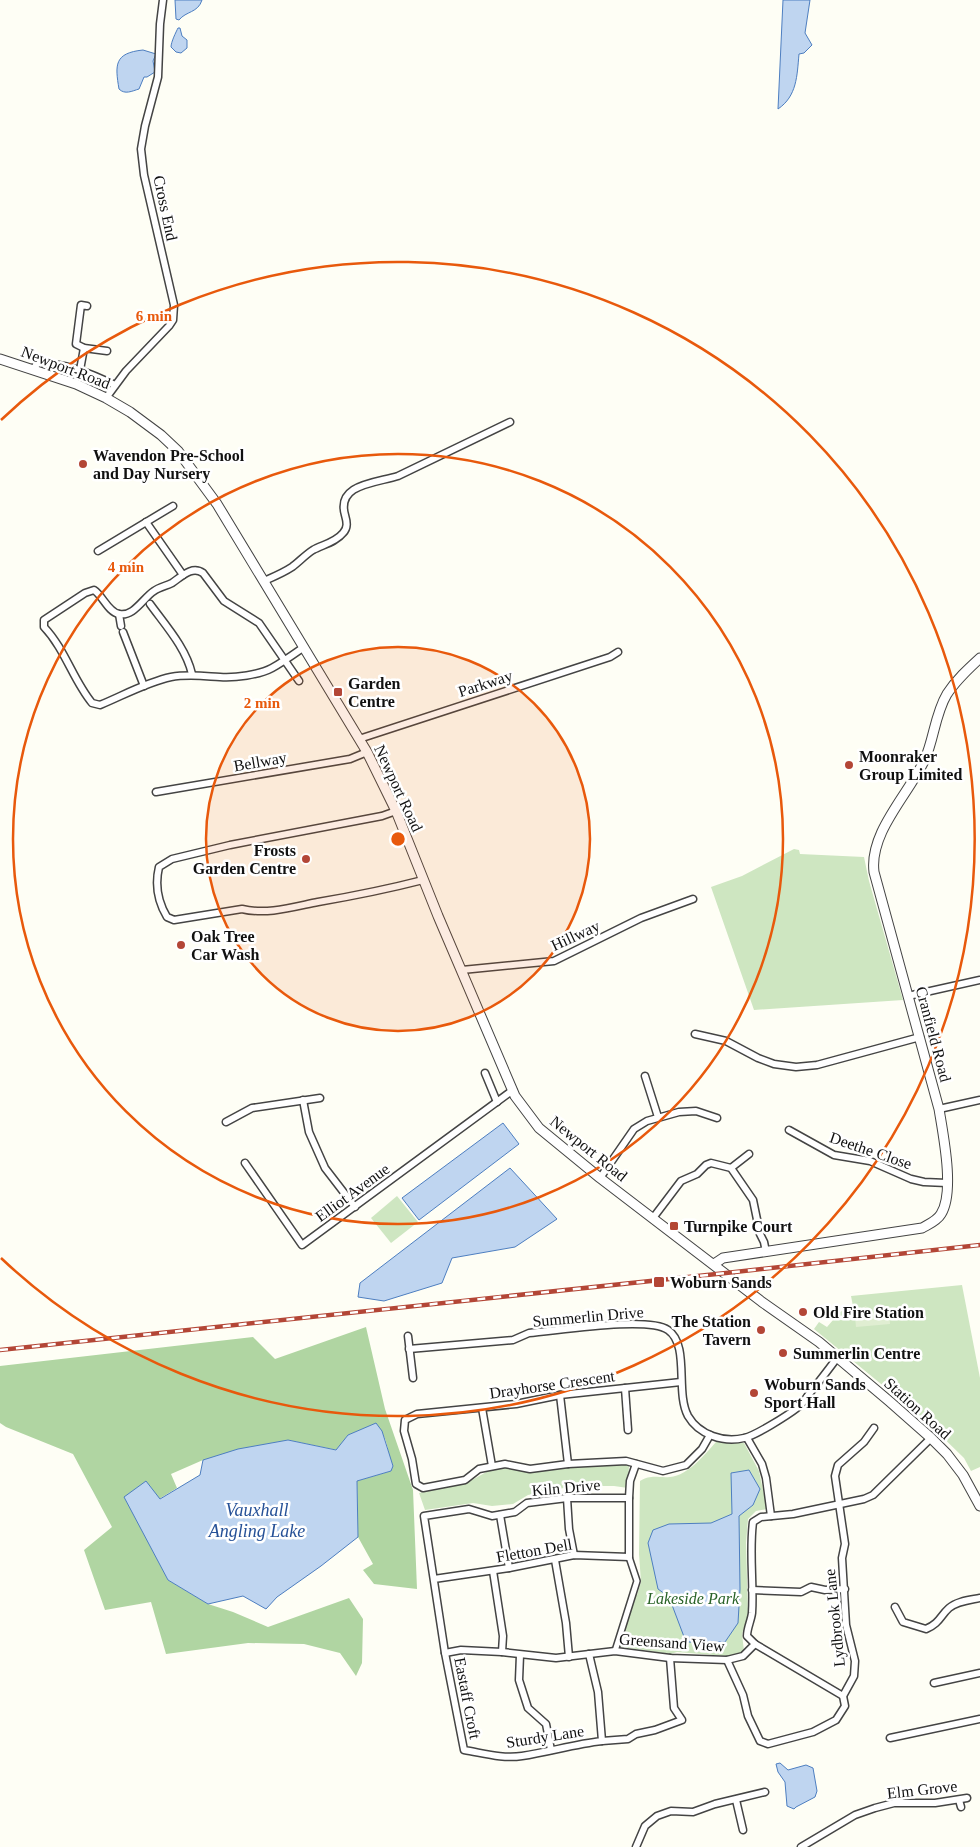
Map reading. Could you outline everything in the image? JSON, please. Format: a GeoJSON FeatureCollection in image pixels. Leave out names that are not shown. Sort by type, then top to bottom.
{"type":"FeatureCollection","features":[{"type":"Feature","properties":{"kind":"street","name":"Cross End"},"geometry":{"type":"LineString","coordinates":[[106,398],[115,385],[173,320],[174,305],[144,175],[141,148],[158,77],[163,0]]}},
{"type":"Feature","properties":{"kind":"street"},"geometry":{"type":"LineString","coordinates":[[87,306],[80,305],[76,344],[84,348],[107,351]]}},
{"type":"Feature","properties":{"kind":"street"},"geometry":{"type":"LineString","coordinates":[[80,370],[84,348]]}},
{"type":"Feature","properties":{"kind":"street","name":"Newport Road"},"geometry":{"type":"LineString","coordinates":[[0,358],[76,384],[106,398],[145,422],[178,451],[218,504],[366,752],[396,811],[423,880],[513,1090],[539,1128],[600,1178],[726,1273]]}},
{"type":"Feature","properties":{"kind":"street"},"geometry":{"type":"LineString","coordinates":[[33,369],[38,363],[63,365],[115,385]]}},
{"type":"Feature","properties":{"kind":"street"},"geometry":{"type":"LineString","coordinates":[[264,581],[292,567],[312,551],[338,538],[344,532],[347,524],[342,507],[344,498],[350,492],[378,480],[398,476],[510,422]]}},
{"type":"Feature","properties":{"kind":"street"},"geometry":{"type":"LineString","coordinates":[[98,551],[173,506]]}},
{"type":"Feature","properties":{"kind":"street"},"geometry":{"type":"LineString","coordinates":[[146,522],[183,575]]}},
{"type":"Feature","properties":{"kind":"street"},"geometry":{"type":"LineString","coordinates":[[299,681],[284,659],[259,623],[224,601],[201,572],[194,570],[172,583],[155,590],[128,613],[118,614],[111,610],[94,590],[85,593],[44,620],[44,627],[62,651],[71,672],[92,703],[100,705],[144,686],[169,678],[192,674],[222,677],[250,674],[271,668],[284,659],[304,647]]}},
{"type":"Feature","properties":{"kind":"street"},"geometry":{"type":"LineString","coordinates":[[150,604],[178,643],[192,674]]}},
{"type":"Feature","properties":{"kind":"street"},"geometry":{"type":"LineString","coordinates":[[118,614],[144,686]]}},
{"type":"Feature","properties":{"kind":"street","name":"Parkway"},"geometry":{"type":"LineString","coordinates":[[359,739],[610,657],[618,652]]}},
{"type":"Feature","properties":{"kind":"street","name":"Cranfield Road"},"geometry":{"type":"LineString","coordinates":[[714,1264],[724,1258],[922,1228],[940,1216],[944,1208],[947,1183],[946,1148],[939,1109],[874,872],[874,850],[882,831],[924,761],[946,695],[954,684],[980,658]]}},
{"type":"Feature","properties":{"kind":"street","name":"Bellway"},"geometry":{"type":"LineString","coordinates":[[156,792],[350,760],[366,752]]}},
{"type":"Feature","properties":{"kind":"street"},"geometry":{"type":"LineString","coordinates":[[396,811],[382,816],[230,845],[172,859],[159,867],[156,881],[162,908],[167,917],[174,920],[242,909],[251,911],[276,910],[423,880]]}},
{"type":"Feature","properties":{"kind":"street","name":"Hillway"},"geometry":{"type":"LineString","coordinates":[[462,970],[554,961],[641,918],[693,899]]}},
{"type":"Feature","properties":{"kind":"street"},"geometry":{"type":"LineString","coordinates":[[908,996],[980,980]]}},
{"type":"Feature","properties":{"kind":"street"},"geometry":{"type":"LineString","coordinates":[[695,1034],[726,1041],[774,1064],[796,1067],[817,1065],[920,1037]]}},
{"type":"Feature","properties":{"kind":"street"},"geometry":{"type":"LineString","coordinates":[[486,1072],[497,1102]]}},
{"type":"Feature","properties":{"kind":"street"},"geometry":{"type":"LineString","coordinates":[[645,1076],[658,1117]]}},
{"type":"Feature","properties":{"kind":"street","name":"Elliot Avenue"},"geometry":{"type":"LineString","coordinates":[[246,1163],[302,1245],[355,1208],[513,1090]]}},
{"type":"Feature","properties":{"kind":"street"},"geometry":{"type":"LineString","coordinates":[[226,1122],[252,1108],[320,1098]]}},
{"type":"Feature","properties":{"kind":"street"},"geometry":{"type":"LineString","coordinates":[[303,1100],[309,1132],[325,1168],[355,1208]]}},
{"type":"Feature","properties":{"kind":"street"},"geometry":{"type":"LineString","coordinates":[[939,1109],[980,1100]]}},
{"type":"Feature","properties":{"kind":"street"},"geometry":{"type":"LineString","coordinates":[[600,1178],[634,1129],[647,1121],[679,1112],[696,1111],[717,1118]]}},
{"type":"Feature","properties":{"kind":"street","name":"Deethe Close"},"geometry":{"type":"LineString","coordinates":[[789,1130],[834,1155],[870,1161],[911,1179],[924,1182],[947,1183]]}},
{"type":"Feature","properties":{"kind":"street"},"geometry":{"type":"LineString","coordinates":[[731,1168],[749,1154]]}},
{"type":"Feature","properties":{"kind":"street"},"geometry":{"type":"LineString","coordinates":[[653,1218],[681,1181],[697,1174],[706,1165],[711,1163],[731,1168],[753,1200],[766,1252]]}},
{"type":"Feature","properties":{"kind":"street","name":"Station Road"},"geometry":{"type":"LineString","coordinates":[[726,1273],[762,1302],[819,1342],[932,1438],[963,1475],[980,1506]]}},
{"type":"Feature","properties":{"kind":"street","name":"Summerlin Drive"},"geometry":{"type":"LineString","coordinates":[[410,1349],[513,1340],[529,1333],[636,1323],[651,1324],[669,1331],[676,1338],[679,1345],[681,1382],[688,1416],[710,1435],[730,1440],[747,1438]]}},
{"type":"Feature","properties":{"kind":"street"},"geometry":{"type":"LineString","coordinates":[[408,1336],[413,1378]]}},
{"type":"Feature","properties":{"kind":"street"},"geometry":{"type":"LineString","coordinates":[[771,1516],[766,1478],[762,1464],[747,1438],[798,1408],[837,1358]]}},
{"type":"Feature","properties":{"kind":"street","name":"Drayhorse Crescent"},"geometry":{"type":"LineString","coordinates":[[681,1382],[560,1395],[516,1404],[417,1414],[405,1420],[404,1431],[412,1459],[416,1484],[423,1488],[465,1480],[479,1470],[505,1464],[530,1470],[568,1464],[626,1461],[662,1471],[686,1465],[702,1449],[710,1435]]}},
{"type":"Feature","properties":{"kind":"street","name":"Drayhorse Crescent"},"geometry":{"type":"LineString","coordinates":[[625,1388],[628,1430]]}},
{"type":"Feature","properties":{"kind":"street"},"geometry":{"type":"LineString","coordinates":[[560,1395],[568,1464]]}},
{"type":"Feature","properties":{"kind":"street","name":"Drayhorse Crescent"},"geometry":{"type":"LineString","coordinates":[[482,1408],[492,1466]]}},
{"type":"Feature","properties":{"kind":"street","name":"Lydbrook Lane"},"geometry":{"type":"LineString","coordinates":[[727,1660],[743,1695],[748,1716],[760,1741],[768,1744],[813,1732],[836,1720],[845,1706],[843,1696],[854,1676],[856,1661],[846,1625],[842,1558],[845,1544],[835,1476],[838,1466],[864,1442],[874,1428]]}},
{"type":"Feature","properties":{"kind":"street","name":"Greensand View"},"geometry":{"type":"LineString","coordinates":[[445,1652],[461,1650],[502,1652],[556,1658],[614,1651],[670,1658],[727,1660],[743,1656],[755,1644],[747,1636],[752,1615],[750,1542],[753,1522],[761,1517],[793,1514],[864,1500],[873,1495],[932,1438]]}},
{"type":"Feature","properties":{"kind":"street"},"geometry":{"type":"LineString","coordinates":[[614,1651],[637,1581],[630,1557],[629,1498],[630,1481],[636,1464]]}},
{"type":"Feature","properties":{"kind":"street"},"geometry":{"type":"LineString","coordinates":[[567,1498],[569,1529],[574,1555]]}},
{"type":"Feature","properties":{"kind":"street","name":"Kiln Drive"},"geometry":{"type":"LineString","coordinates":[[500,1515],[515,1512],[527,1503],[567,1498],[629,1498]]}},
{"type":"Feature","properties":{"kind":"street"},"geometry":{"type":"LineString","coordinates":[[445,1652],[424,1516],[469,1509],[492,1516],[500,1515],[509,1568]]}},
{"type":"Feature","properties":{"kind":"street","name":"Fletton Dell"},"geometry":{"type":"LineString","coordinates":[[434,1579],[493,1571],[574,1555],[630,1557]]}},
{"type":"Feature","properties":{"kind":"street"},"geometry":{"type":"LineString","coordinates":[[555,1560],[566,1623],[569,1657]]}},
{"type":"Feature","properties":{"kind":"street"},"geometry":{"type":"LineString","coordinates":[[493,1571],[503,1636],[502,1652]]}},
{"type":"Feature","properties":{"kind":"street"},"geometry":{"type":"LineString","coordinates":[[752,1590],[800,1592],[811,1588],[824,1590],[845,1589]]}},
{"type":"Feature","properties":{"kind":"street"},"geometry":{"type":"LineString","coordinates":[[895,1608],[903,1622],[926,1629],[939,1622],[949,1608],[954,1605],[980,1598]]}},
{"type":"Feature","properties":{"kind":"street"},"geometry":{"type":"LineString","coordinates":[[755,1644],[843,1696]]}},
{"type":"Feature","properties":{"kind":"street","name":"Eastaff Croft"},"geometry":{"type":"LineString","coordinates":[[445,1652],[464,1750]]}},
{"type":"Feature","properties":{"kind":"street","name":"Sturdy Lane"},"geometry":{"type":"LineString","coordinates":[[464,1750],[498,1756],[521,1756],[577,1744],[602,1742],[598,1692],[589,1654]]}},
{"type":"Feature","properties":{"kind":"street"},"geometry":{"type":"LineString","coordinates":[[520,1655],[519,1680],[528,1708],[546,1724],[551,1750]]}},
{"type":"Feature","properties":{"kind":"street"},"geometry":{"type":"LineString","coordinates":[[602,1742],[628,1739],[636,1734],[655,1730],[682,1720],[674,1708],[670,1658]]}},
{"type":"Feature","properties":{"kind":"street"},"geometry":{"type":"LineString","coordinates":[[934,1683],[980,1673]]}},
{"type":"Feature","properties":{"kind":"street"},"geometry":{"type":"LineString","coordinates":[[890,1738],[980,1719]]}},
{"type":"Feature","properties":{"kind":"street"},"geometry":{"type":"LineString","coordinates":[[636,1847],[646,1826],[657,1816],[671,1811],[693,1812],[714,1804],[765,1792]]}},
{"type":"Feature","properties":{"kind":"street","name":"Elm Grove"},"geometry":{"type":"LineString","coordinates":[[801,1847],[855,1814],[875,1808],[894,1803],[935,1803],[967,1798]]}},
{"type":"Feature","properties":{"kind":"street"},"geometry":{"type":"LineString","coordinates":[[736,1800],[743,1830]]}},
{"type":"Feature","properties":{"kind":"street"},"geometry":{"type":"LineString","coordinates":[[959,1800],[961,1807]]}},
{"type":"Feature","properties":{"kind":"green space"},"geometry":{"type":"Polygon","coordinates":[[[794,849],[799,850],[800,854],[864,857],[903,1000],[754,1010],[711,887],[742,876],[794,849]]]}},
{"type":"Feature","properties":{"kind":"green space"},"geometry":{"type":"Polygon","coordinates":[[[397,1196],[418,1222],[391,1243],[371,1218],[397,1196]]]}},
{"type":"Feature","properties":{"kind":"green space"},"geometry":{"type":"Polygon","coordinates":[[[962,1285],[980,1378],[980,1467],[971,1471],[964,1458],[925,1420],[814,1329],[819,1322],[827,1327],[840,1312],[853,1306],[851,1296],[962,1285]]]}},
{"type":"Feature","properties":{"kind":"green space"},"geometry":{"type":"Polygon","coordinates":[[[866,1306],[869,1312],[889,1311],[890,1324],[856,1327],[855,1317],[858,1310],[866,1306]]]}},
{"type":"Feature","properties":{"kind":"green space"},"geometry":{"type":"Polygon","coordinates":[[[366,1327],[385,1409],[413,1490],[417,1589],[374,1584],[363,1570],[373,1564],[358,1537],[357,1481],[391,1471],[389,1452],[383,1434],[376,1424],[348,1435],[337,1450],[288,1440],[203,1460],[171,1474],[177,1488],[159,1499],[152,1548],[168,1580],[208,1604],[268,1627],[349,1598],[363,1619],[362,1663],[356,1676],[340,1653],[304,1644],[248,1643],[166,1654],[151,1602],[105,1610],[84,1550],[112,1527],[73,1454],[0,1423],[0,1366],[253,1337],[275,1359],[366,1327]]]}},
{"type":"Feature","properties":{"kind":"green space","name":"Lakeside Park"},"geometry":{"type":"Polygon","coordinates":[[[716,1442],[744,1443],[759,1471],[767,1509],[756,1511],[748,1519],[746,1543],[748,1615],[742,1634],[744,1651],[737,1657],[677,1652],[671,1654],[615,1646],[641,1582],[639,1554],[640,1481],[648,1478],[670,1477],[684,1473],[696,1464],[716,1442]]]}},
{"type":"Feature","properties":{"kind":"green space"},"geometry":{"type":"Polygon","coordinates":[[[608,1463],[629,1465],[628,1488],[574,1486],[528,1495],[513,1504],[492,1506],[473,1503],[425,1510],[419,1493],[472,1480],[490,1470],[503,1466],[531,1470],[608,1463]]]}},
{"type":"Feature","properties":{"kind":"water"},"geometry":{"type":"Polygon","coordinates":[[[175,0],[202,0],[195,10],[179,20],[176,19],[175,0]]]}},
{"type":"Feature","properties":{"kind":"water"},"geometry":{"type":"Polygon","coordinates":[[[783,0],[810,0],[805,33],[812,45],[804,53],[799,54],[795,85],[789,98],[778,109],[783,0]]]}},
{"type":"Feature","properties":{"kind":"water"},"geometry":{"type":"Polygon","coordinates":[[[178,28],[180,28],[182,36],[187,40],[187,48],[181,53],[176,52],[171,47],[178,28]]]}},
{"type":"Feature","properties":{"kind":"water"},"geometry":{"type":"Polygon","coordinates":[[[143,50],[156,54],[153,61],[155,72],[144,77],[139,89],[129,92],[121,91],[119,89],[117,73],[119,62],[126,54],[143,50]]]}},
{"type":"Feature","properties":{"kind":"water"},"geometry":{"type":"Polygon","coordinates":[[[503,1123],[519,1144],[419,1220],[402,1198],[503,1123]]]}},
{"type":"Feature","properties":{"kind":"water"},"geometry":{"type":"Polygon","coordinates":[[[510,1168],[557,1219],[515,1247],[452,1258],[442,1283],[384,1301],[358,1297],[360,1283],[510,1168]]]}},
{"type":"Feature","properties":{"kind":"water","name":"Vauxhall Angling Lake"},"geometry":{"type":"Polygon","coordinates":[[[376,1423],[382,1431],[393,1466],[391,1471],[357,1481],[358,1537],[277,1597],[266,1609],[243,1596],[208,1604],[168,1580],[124,1497],[146,1481],[160,1499],[200,1475],[203,1460],[238,1449],[288,1440],[336,1450],[348,1435],[376,1423]]]}},
{"type":"Feature","properties":{"kind":"water"},"geometry":{"type":"Polygon","coordinates":[[[749,1470],[760,1489],[753,1505],[739,1516],[740,1589],[738,1623],[725,1642],[686,1642],[669,1597],[658,1589],[648,1543],[653,1530],[669,1524],[711,1523],[732,1514],[731,1473],[749,1470]]]}},
{"type":"Feature","properties":{"kind":"water"},"geometry":{"type":"Polygon","coordinates":[[[780,1763],[788,1770],[806,1765],[813,1768],[817,1791],[815,1797],[794,1809],[787,1806],[785,1782],[778,1772],[776,1764],[780,1763]]]}},
{"type":"Feature","properties":{"kind":"railway"},"geometry":{"type":"LineString","coordinates":[[0,1350],[980,1245]]}},
{"type":"Feature","properties":{"kind":"place","name":"Wavendon Pre-School and Day Nursery"},"geometry":{"type":"Point","coordinates":[83,464]}},
{"type":"Feature","properties":{"kind":"place","name":"Garden Centre"},"geometry":{"type":"Point","coordinates":[338,692]}},
{"type":"Feature","properties":{"kind":"place","name":"Moonraker Group Limited"},"geometry":{"type":"Point","coordinates":[849,765]}},
{"type":"Feature","properties":{"kind":"place","name":"Frosts Garden Centre"},"geometry":{"type":"Point","coordinates":[306,859]}},
{"type":"Feature","properties":{"kind":"place","name":"Oak Tree Car Wash"},"geometry":{"type":"Point","coordinates":[181,945]}},
{"type":"Feature","properties":{"kind":"place","name":"Turnpike Court"},"geometry":{"type":"Point","coordinates":[674,1226]}},
{"type":"Feature","properties":{"kind":"place","name":"Woburn Sands"},"geometry":{"type":"Point","coordinates":[659,1282]}},
{"type":"Feature","properties":{"kind":"place","name":"Old Fire Station"},"geometry":{"type":"Point","coordinates":[803,1312]}},
{"type":"Feature","properties":{"kind":"place","name":"The Station Tavern"},"geometry":{"type":"Point","coordinates":[761,1330]}},
{"type":"Feature","properties":{"kind":"place","name":"Summerlin Centre"},"geometry":{"type":"Point","coordinates":[783,1353]}},
{"type":"Feature","properties":{"kind":"place","name":"Woburn Sands Sport Hall"},"geometry":{"type":"Point","coordinates":[754,1393]}}]}
